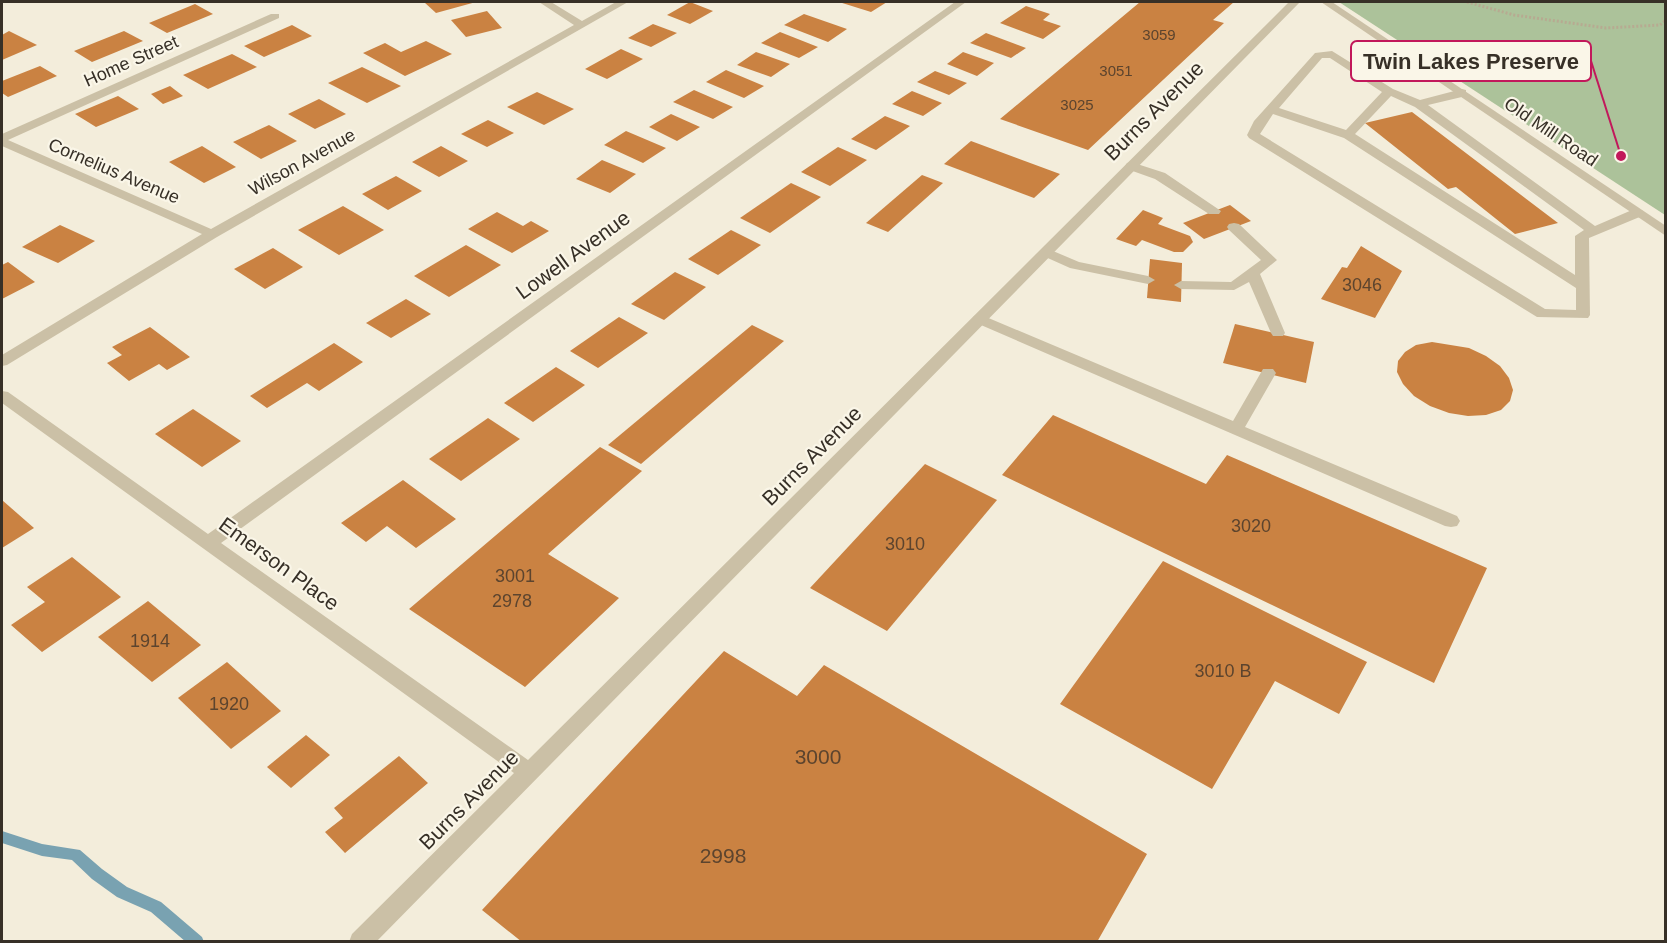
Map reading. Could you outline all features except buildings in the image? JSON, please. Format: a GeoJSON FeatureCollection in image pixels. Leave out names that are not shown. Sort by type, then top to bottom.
{"type":"FeatureCollection","features":[{"type":"Feature","properties":{"kind":"street"},"geometry":{"type":"LineString","coordinates":[[544,2],[582,25]]}},
{"type":"Feature","properties":{"kind":"street","name":"Wilson Avenue"},"geometry":{"type":"LineString","coordinates":[[2,360],[212,234],[623,2]]}},
{"type":"Feature","properties":{"kind":"street","name":"Lowell Avenue"},"geometry":{"type":"LineString","coordinates":[[210,542],[961,2]]}},
{"type":"Feature","properties":{"kind":"street","name":"Burns Avenue"},"geometry":{"type":"LineString","coordinates":[[360,942],[1295,2]]}},
{"type":"Feature","properties":{"kind":"street","name":"Old Mill Road"},"geometry":{"type":"LineString","coordinates":[[1326,2],[1665,232]]}},
{"type":"Feature","properties":{"kind":"street","name":"Home Street"},"geometry":{"type":"LineString","coordinates":[[2,140],[276,16]]}},
{"type":"Feature","properties":{"kind":"street"},"geometry":{"type":"LineString","coordinates":[[1594,231],[1419,104],[1389,91],[1332,54],[1319,55],[1270,109],[1258,124],[1253,135],[1542,314],[1583,315],[1582,236],[1594,231],[1637,213]]}},
{"type":"Feature","properties":{"kind":"street"},"geometry":{"type":"LineString","coordinates":[[1348,135],[1389,91]]}},
{"type":"Feature","properties":{"kind":"street"},"geometry":{"type":"LineString","coordinates":[[1419,104],[1462,93]]}},
{"type":"Feature","properties":{"kind":"street"},"geometry":{"type":"LineString","coordinates":[[1270,109],[1348,135],[1582,286]]}},
{"type":"Feature","properties":{"kind":"street","name":"Cornelius Avenue"},"geometry":{"type":"LineString","coordinates":[[2,140],[212,234]]}},
{"type":"Feature","properties":{"kind":"street"},"geometry":{"type":"LineString","coordinates":[[1131,166],[1160,176],[1214,211]]}},
{"type":"Feature","properties":{"kind":"street"},"geometry":{"type":"LineString","coordinates":[[1181,285],[1234,286],[1270,260],[1234,227]]}},
{"type":"Feature","properties":{"kind":"street"},"geometry":{"type":"LineString","coordinates":[[1046,252],[1075,265],[1148,280]]}},
{"type":"Feature","properties":{"kind":"street"},"geometry":{"type":"LineString","coordinates":[[1252,273],[1278,333]]}},
{"type":"Feature","properties":{"kind":"street"},"geometry":{"type":"LineString","coordinates":[[979,319],[1451,521]]}},
{"type":"Feature","properties":{"kind":"street"},"geometry":{"type":"LineString","coordinates":[[1236,429],[1268,374]]}},
{"type":"Feature","properties":{"kind":"street","name":"Emerson Place"},"geometry":{"type":"LineString","coordinates":[[2,396],[210,542],[529,772]]}},
{"type":"Feature","properties":{"kind":"path"},"geometry":{"type":"LineString","coordinates":[[1467,2],[1514,15],[1606,28],[1660,25],[1665,20]]}},
{"type":"Feature","properties":{"kind":"green space"},"geometry":{"type":"Polygon","coordinates":[[[1339,2],[1665,2],[1665,215],[1339,2]]]}},
{"type":"Feature","properties":{"kind":"waterway"},"geometry":{"type":"LineString","coordinates":[[2,837],[42,850],[75,854],[122,892],[156,907],[197,942]]}},
{"type":"Feature","properties":{"kind":"place","name":"Twin Lakes Preserve"},"geometry":{"type":"Point","coordinates":[1621,156]}}]}
